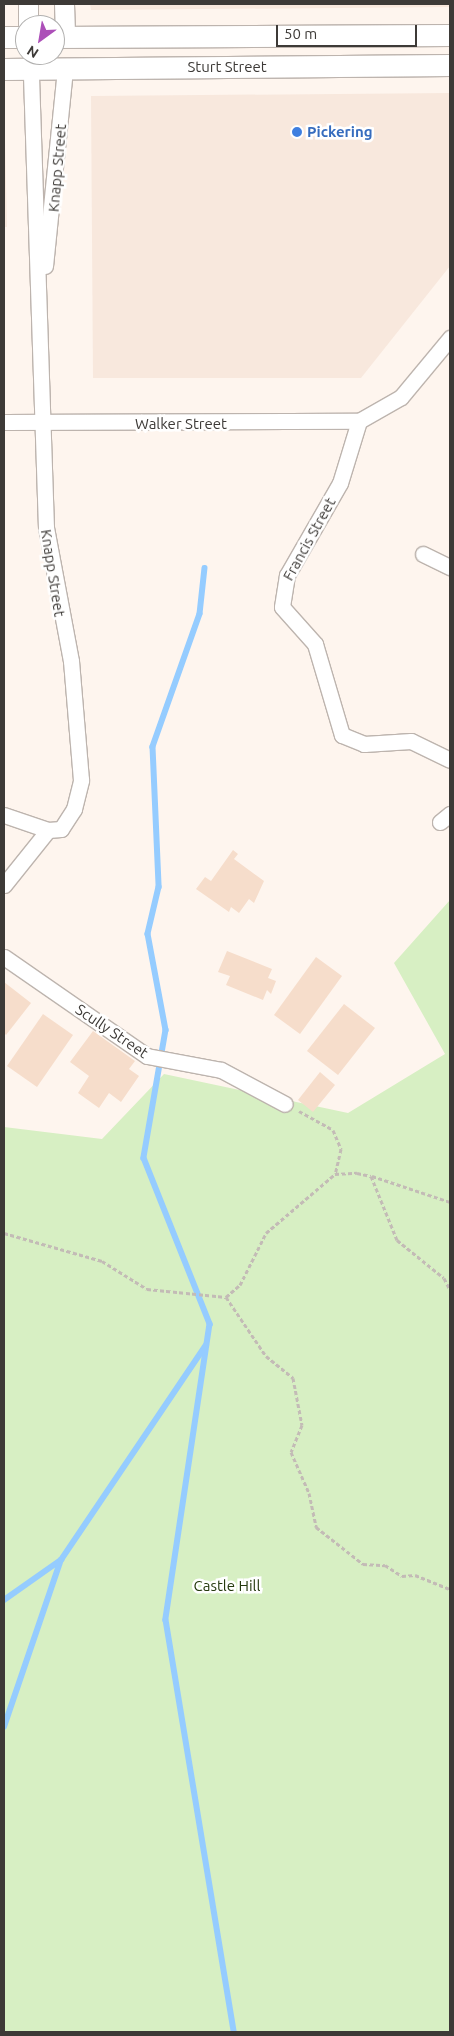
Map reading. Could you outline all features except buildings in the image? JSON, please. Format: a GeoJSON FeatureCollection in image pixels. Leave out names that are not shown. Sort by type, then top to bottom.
{"type":"FeatureCollection","features":[{"type":"Feature","properties":{"kind":"main road","name":"Sturt Street"},"geometry":{"type":"LineString","coordinates":[[65,37],[450,35]]}},
{"type":"Feature","properties":{"kind":"main road"},"geometry":{"type":"LineString","coordinates":[[65,63],[66,68]]}},
{"type":"Feature","properties":{"kind":"main road","name":"Sturt Street"},"geometry":{"type":"LineString","coordinates":[[4,69],[19,65]]}},
{"type":"Feature","properties":{"kind":"main road","name":"Sturt Street"},"geometry":{"type":"LineString","coordinates":[[48,65],[66,68],[450,65]]}},
{"type":"Feature","properties":{"kind":"street","name":"Knapp Street"},"geometry":{"type":"LineString","coordinates":[[31,65],[46,528],[71,662],[81,762],[74,809],[64,827],[48,830]]}},
{"type":"Feature","properties":{"kind":"street","name":"Knapp Street"},"geometry":{"type":"LineString","coordinates":[[40,297],[61,132],[66,68]]}},
{"type":"Feature","properties":{"kind":"street"},"geometry":{"type":"LineString","coordinates":[[34,134],[61,132]]}},
{"type":"Feature","properties":{"kind":"street"},"geometry":{"type":"LineString","coordinates":[[359,422],[401,397],[450,338]]}},
{"type":"Feature","properties":{"kind":"street","name":"Walker Street"},"geometry":{"type":"LineString","coordinates":[[4,422],[359,422]]}},
{"type":"Feature","properties":{"kind":"street","name":"Francis Street"},"geometry":{"type":"LineString","coordinates":[[359,422],[340,483],[287,575],[282,607],[315,644],[335,722],[345,738],[364,744],[411,741],[450,760]]}},
{"type":"Feature","properties":{"kind":"street"},"geometry":{"type":"LineString","coordinates":[[423,554],[450,567]]}},
{"type":"Feature","properties":{"kind":"street"},"geometry":{"type":"LineString","coordinates":[[4,815],[48,830],[4,884]]}},
{"type":"Feature","properties":{"kind":"street","name":"Scully Street"},"geometry":{"type":"LineString","coordinates":[[4,958],[153,1059],[221,1070],[285,1104]]}},
{"type":"Feature","properties":{"kind":"path"},"geometry":{"type":"LineString","coordinates":[[4,1233],[102,1261],[147,1289],[226,1297],[240,1285],[266,1233],[335,1174],[341,1150],[333,1130],[285,1104]]}},
{"type":"Feature","properties":{"kind":"path"},"geometry":{"type":"LineString","coordinates":[[335,1174],[371,1176],[450,1202]]}},
{"type":"Feature","properties":{"kind":"path"},"geometry":{"type":"LineString","coordinates":[[371,1176],[397,1240],[444,1278],[450,1290]]}},
{"type":"Feature","properties":{"kind":"path"},"geometry":{"type":"LineString","coordinates":[[226,1297],[266,1356],[293,1378],[302,1425],[291,1452],[309,1493],[316,1527],[363,1564],[385,1565],[402,1576],[415,1575],[450,1589]]}},
{"type":"Feature","properties":{"kind":"shaded area"},"geometry":{"type":"Polygon","coordinates":[[[90,4],[450,4],[450,7],[91,10],[90,4]]]}},
{"type":"Feature","properties":{"kind":"shaded area"},"geometry":{"type":"Polygon","coordinates":[[[450,93],[450,266],[361,378],[93,378],[91,96],[450,93]]]}},
{"type":"Feature","properties":{"kind":"shaded area"},"geometry":{"type":"Polygon","coordinates":[[[4,95],[7,227],[4,227],[4,95]]]}},
{"type":"Feature","properties":{"kind":"green space","name":"Castle Hill"},"geometry":{"type":"Polygon","coordinates":[[[450,900],[450,2032],[4,2032],[4,1127],[102,1139],[164,1074],[348,1113],[445,1054],[394,963],[450,900]]]}},
{"type":"Feature","properties":{"kind":"waterway"},"geometry":{"type":"LineString","coordinates":[[205,568],[200,614],[153,747],[159,887],[148,934],[166,1030],[144,1158],[210,1324],[166,1620],[234,2032]]}},
{"type":"Feature","properties":{"kind":"waterway"},"geometry":{"type":"LineString","coordinates":[[4,1727],[61,1560],[206,1345]]}},
{"type":"Feature","properties":{"kind":"waterway"},"geometry":{"type":"LineString","coordinates":[[4,1600],[61,1560]]}},
{"type":"Feature","properties":{"kind":"place","name":"Pickering"},"geometry":{"type":"Point","coordinates":[297,132]}}]}
